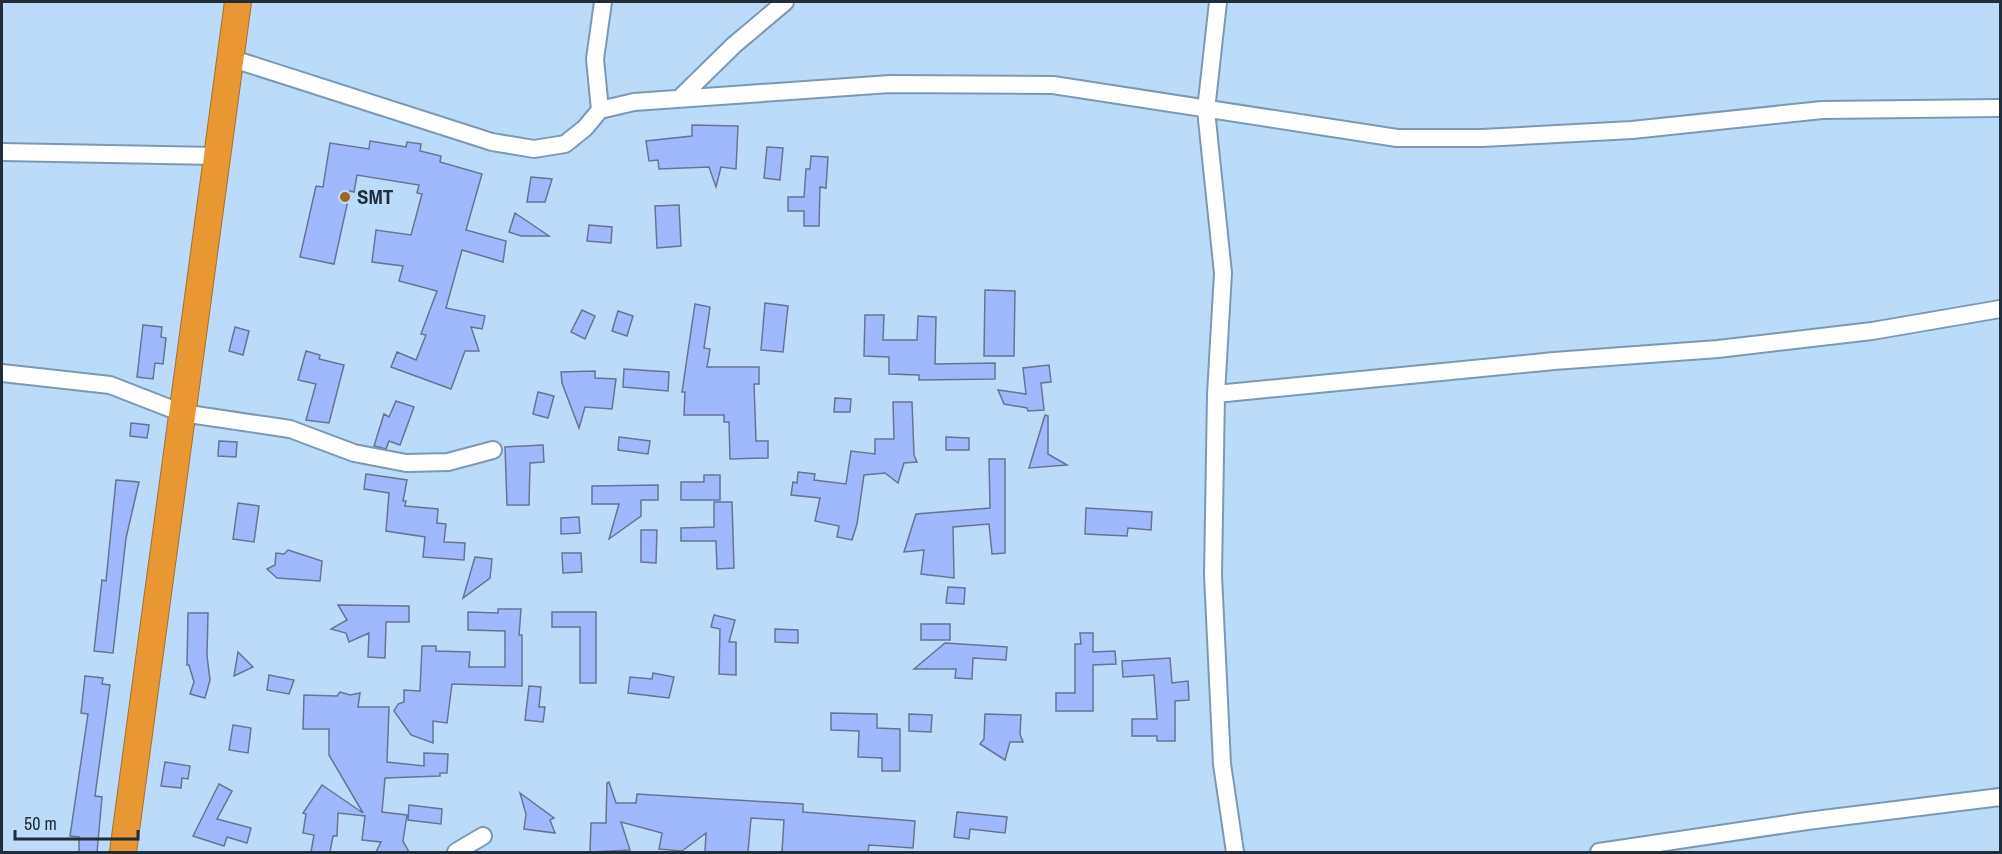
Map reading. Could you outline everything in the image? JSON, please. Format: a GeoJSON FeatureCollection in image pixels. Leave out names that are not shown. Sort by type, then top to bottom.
{"type":"FeatureCollection","features":[{"type":"Feature","properties":{"kind":"highway"},"geometry":{"type":"LineString","coordinates":[[123,852],[238,2]]}},
{"type":"Feature","properties":{"kind":"street"},"geometry":{"type":"LineString","coordinates":[[600,110],[595,60],[603,2]]}},
{"type":"Feature","properties":{"kind":"street"},"geometry":{"type":"LineString","coordinates":[[681,97],[734,45],[785,2]]}},
{"type":"Feature","properties":{"kind":"street"},"geometry":{"type":"LineString","coordinates":[[1218,2],[1206,110],[1223,273],[1216,394],[1214,586],[1222,764],[1235,852]]}},
{"type":"Feature","properties":{"kind":"street"},"geometry":{"type":"LineString","coordinates":[[230,58],[492,142],[534,149],[565,144],[585,128],[600,110],[634,102],[890,84],[971,82],[1053,85],[1397,138],[1482,138],[1632,130],[1822,110],[2001,108]]}},
{"type":"Feature","properties":{"kind":"street"},"geometry":{"type":"LineString","coordinates":[[2,152],[216,156]]}},
{"type":"Feature","properties":{"kind":"street"},"geometry":{"type":"LineString","coordinates":[[1216,394],[1554,361],[1718,349],[1872,331],[2001,309]]}},
{"type":"Feature","properties":{"kind":"street"},"geometry":{"type":"LineString","coordinates":[[2,373],[110,384],[183,412],[290,429],[354,453],[406,463],[448,462],[493,450]]}},
{"type":"Feature","properties":{"kind":"street"},"geometry":{"type":"LineString","coordinates":[[1599,852],[1807,821],[2001,797]]}},
{"type":"Feature","properties":{"kind":"street"},"geometry":{"type":"LineString","coordinates":[[456,852],[483,836]]}},
{"type":"Feature","properties":{"kind":"building"},"geometry":{"type":"Polygon","coordinates":[[[692,125],[738,126],[736,169],[721,167],[716,187],[709,167],[659,169],[658,160],[649,161],[646,141],[692,136],[692,125]]]}},
{"type":"Feature","properties":{"kind":"building"},"geometry":{"type":"Polygon","coordinates":[[[370,141],[406,147],[407,142],[421,144],[420,151],[441,156],[440,162],[482,174],[466,230],[506,241],[503,262],[462,250],[446,308],[485,316],[482,329],[471,327],[479,351],[465,351],[451,389],[391,367],[397,352],[416,360],[426,335],[421,334],[437,291],[399,281],[403,266],[372,262],[376,230],[411,235],[422,194],[417,193],[419,185],[357,175],[354,192],[350,191],[334,264],[300,257],[316,186],[323,187],[330,143],[369,149],[370,141]]]}},
{"type":"Feature","properties":{"kind":"building"},"geometry":{"type":"Polygon","coordinates":[[[767,147],[783,148],[780,180],[764,178],[767,147]]]}},
{"type":"Feature","properties":{"kind":"building"},"geometry":{"type":"Polygon","coordinates":[[[811,156],[828,157],[826,188],[820,187],[819,226],[804,226],[804,211],[788,211],[788,197],[804,197],[806,169],[810,169],[811,156]]]}},
{"type":"Feature","properties":{"kind":"building"},"geometry":{"type":"Polygon","coordinates":[[[531,177],[552,179],[545,202],[527,202],[531,177]]]}},
{"type":"Feature","properties":{"kind":"building"},"geometry":{"type":"Polygon","coordinates":[[[679,205],[681,246],[657,248],[655,206],[679,205]]]}},
{"type":"Feature","properties":{"kind":"building"},"geometry":{"type":"Polygon","coordinates":[[[515,213],[549,236],[521,236],[509,232],[515,213]]]}},
{"type":"Feature","properties":{"kind":"building"},"geometry":{"type":"Polygon","coordinates":[[[589,225],[612,227],[611,243],[587,241],[589,225]]]}},
{"type":"Feature","properties":{"kind":"building"},"geometry":{"type":"Polygon","coordinates":[[[985,290],[1015,291],[1014,356],[984,356],[985,290]]]}},
{"type":"Feature","properties":{"kind":"building"},"geometry":{"type":"Polygon","coordinates":[[[765,303],[788,306],[783,352],[761,350],[765,303]]]}},
{"type":"Feature","properties":{"kind":"building"},"geometry":{"type":"Polygon","coordinates":[[[695,304],[710,307],[704,348],[710,349],[707,367],[759,367],[759,384],[754,384],[756,441],[768,441],[768,458],[730,459],[729,422],[724,422],[724,415],[684,415],[685,392],[682,392],[695,304]]]}},
{"type":"Feature","properties":{"kind":"building"},"geometry":{"type":"Polygon","coordinates":[[[582,310],[595,316],[585,339],[571,332],[582,310]]]}},
{"type":"Feature","properties":{"kind":"building"},"geometry":{"type":"Polygon","coordinates":[[[618,311],[633,316],[627,336],[612,331],[618,311]]]}},
{"type":"Feature","properties":{"kind":"building"},"geometry":{"type":"Polygon","coordinates":[[[865,315],[884,315],[883,340],[917,340],[918,316],[936,317],[935,364],[995,363],[995,379],[919,380],[919,375],[889,374],[889,357],[864,356],[865,315]]]}},
{"type":"Feature","properties":{"kind":"building"},"geometry":{"type":"Polygon","coordinates":[[[143,325],[162,327],[161,337],[166,338],[163,364],[155,363],[153,379],[137,377],[143,325]]]}},
{"type":"Feature","properties":{"kind":"building"},"geometry":{"type":"Polygon","coordinates":[[[235,327],[249,331],[243,355],[229,351],[235,327]]]}},
{"type":"Feature","properties":{"kind":"building"},"geometry":{"type":"Polygon","coordinates":[[[306,351],[320,355],[319,359],[344,365],[329,423],[306,420],[316,384],[298,380],[306,351]]]}},
{"type":"Feature","properties":{"kind":"building"},"geometry":{"type":"Polygon","coordinates":[[[1049,365],[1051,382],[1041,383],[1044,410],[1028,411],[1027,408],[1004,404],[998,390],[1026,394],[1023,368],[1049,365]]]}},
{"type":"Feature","properties":{"kind":"building"},"geometry":{"type":"Polygon","coordinates":[[[624,369],[669,372],[668,391],[623,387],[624,369]]]}},
{"type":"Feature","properties":{"kind":"building"},"geometry":{"type":"Polygon","coordinates":[[[595,371],[595,378],[616,379],[612,409],[585,407],[579,428],[562,383],[561,372],[595,371]]]}},
{"type":"Feature","properties":{"kind":"building"},"geometry":{"type":"Polygon","coordinates":[[[538,392],[554,396],[548,418],[533,414],[538,392]]]}},
{"type":"Feature","properties":{"kind":"building"},"geometry":{"type":"Polygon","coordinates":[[[835,398],[851,399],[850,412],[834,412],[835,398]]]}},
{"type":"Feature","properties":{"kind":"building"},"geometry":{"type":"Polygon","coordinates":[[[396,401],[414,407],[400,445],[389,441],[386,449],[374,446],[384,414],[389,417],[396,401]]]}},
{"type":"Feature","properties":{"kind":"building"},"geometry":{"type":"Polygon","coordinates":[[[893,402],[912,402],[914,455],[917,462],[904,463],[898,483],[885,473],[864,475],[857,524],[852,540],[837,537],[839,526],[815,521],[820,498],[791,495],[793,482],[797,483],[798,472],[815,474],[814,480],[846,484],[851,451],[875,454],[875,439],[894,439],[893,402]]]}},
{"type":"Feature","properties":{"kind":"building"},"geometry":{"type":"Polygon","coordinates":[[[1045,415],[1048,416],[1048,454],[1067,465],[1029,468],[1045,415]]]}},
{"type":"Feature","properties":{"kind":"building"},"geometry":{"type":"Polygon","coordinates":[[[131,423],[149,425],[147,438],[130,436],[131,423]]]}},
{"type":"Feature","properties":{"kind":"building"},"geometry":{"type":"Polygon","coordinates":[[[619,437],[650,441],[648,454],[618,450],[619,437]]]}},
{"type":"Feature","properties":{"kind":"building"},"geometry":{"type":"Polygon","coordinates":[[[946,437],[969,438],[969,450],[946,450],[946,437]]]}},
{"type":"Feature","properties":{"kind":"building"},"geometry":{"type":"Polygon","coordinates":[[[219,441],[237,442],[236,457],[218,456],[219,441]]]}},
{"type":"Feature","properties":{"kind":"building"},"geometry":{"type":"Polygon","coordinates":[[[543,445],[544,462],[530,463],[529,505],[507,505],[505,447],[543,445]]]}},
{"type":"Feature","properties":{"kind":"building"},"geometry":{"type":"Polygon","coordinates":[[[989,459],[1005,459],[1005,553],[992,554],[989,524],[953,527],[954,578],[921,574],[924,550],[904,552],[916,514],[990,508],[989,459]]]}},
{"type":"Feature","properties":{"kind":"building"},"geometry":{"type":"Polygon","coordinates":[[[366,474],[407,480],[403,501],[406,501],[405,506],[438,509],[437,523],[446,524],[444,542],[465,543],[464,560],[423,557],[425,537],[386,531],[389,493],[364,489],[366,474]]]}},
{"type":"Feature","properties":{"kind":"building"},"geometry":{"type":"Polygon","coordinates":[[[704,475],[720,475],[720,500],[681,500],[681,482],[704,482],[704,475]]]}},
{"type":"Feature","properties":{"kind":"building"},"geometry":{"type":"Polygon","coordinates":[[[116,480],[139,482],[126,538],[113,653],[94,651],[102,580],[106,581],[116,480]]]}},
{"type":"Feature","properties":{"kind":"building"},"geometry":{"type":"Polygon","coordinates":[[[658,485],[658,500],[641,500],[641,516],[609,539],[619,504],[592,504],[592,486],[658,485]]]}},
{"type":"Feature","properties":{"kind":"building"},"geometry":{"type":"Polygon","coordinates":[[[714,502],[732,502],[734,568],[717,569],[716,541],[681,541],[681,528],[714,527],[714,502]]]}},
{"type":"Feature","properties":{"kind":"building"},"geometry":{"type":"Polygon","coordinates":[[[238,503],[259,506],[254,542],[233,539],[238,503]]]}},
{"type":"Feature","properties":{"kind":"building"},"geometry":{"type":"Polygon","coordinates":[[[1086,508],[1152,512],[1151,530],[1128,528],[1127,536],[1085,534],[1086,508]]]}},
{"type":"Feature","properties":{"kind":"building"},"geometry":{"type":"Polygon","coordinates":[[[579,517],[580,533],[561,534],[561,518],[579,517]]]}},
{"type":"Feature","properties":{"kind":"building"},"geometry":{"type":"Polygon","coordinates":[[[641,530],[657,530],[656,563],[641,562],[641,530]]]}},
{"type":"Feature","properties":{"kind":"building"},"geometry":{"type":"Polygon","coordinates":[[[288,550],[322,561],[320,581],[277,578],[267,569],[275,565],[276,553],[284,554],[288,550]]]}},
{"type":"Feature","properties":{"kind":"building"},"geometry":{"type":"Polygon","coordinates":[[[562,553],[581,553],[582,572],[563,573],[562,553]]]}},
{"type":"Feature","properties":{"kind":"building"},"geometry":{"type":"Polygon","coordinates":[[[475,557],[492,559],[490,578],[463,598],[475,557]]]}},
{"type":"Feature","properties":{"kind":"building"},"geometry":{"type":"Polygon","coordinates":[[[948,587],[965,588],[964,604],[946,603],[948,587]]]}},
{"type":"Feature","properties":{"kind":"building"},"geometry":{"type":"Polygon","coordinates":[[[338,605],[409,606],[409,622],[386,622],[385,658],[368,657],[369,633],[349,642],[346,633],[331,629],[347,620],[338,605]]]}},
{"type":"Feature","properties":{"kind":"building"},"geometry":{"type":"Polygon","coordinates":[[[498,609],[521,609],[519,635],[522,635],[522,686],[452,684],[447,723],[433,721],[433,743],[411,735],[394,711],[398,704],[404,702],[404,690],[420,691],[422,646],[436,646],[436,651],[470,652],[469,667],[505,667],[505,631],[468,630],[468,612],[498,613],[498,609]]]}},
{"type":"Feature","properties":{"kind":"building"},"geometry":{"type":"Polygon","coordinates":[[[552,612],[596,612],[596,683],[580,683],[580,627],[552,627],[552,612]]]}},
{"type":"Feature","properties":{"kind":"building"},"geometry":{"type":"Polygon","coordinates":[[[188,613],[208,613],[207,656],[210,680],[205,698],[190,694],[194,682],[189,665],[187,665],[188,613]]]}},
{"type":"Feature","properties":{"kind":"building"},"geometry":{"type":"Polygon","coordinates":[[[714,615],[735,620],[729,642],[736,642],[736,675],[719,674],[720,629],[711,627],[714,615]]]}},
{"type":"Feature","properties":{"kind":"building"},"geometry":{"type":"Polygon","coordinates":[[[921,624],[950,624],[950,640],[921,640],[921,624]]]}},
{"type":"Feature","properties":{"kind":"building"},"geometry":{"type":"Polygon","coordinates":[[[775,629],[798,630],[798,643],[775,642],[775,629]]]}},
{"type":"Feature","properties":{"kind":"building"},"geometry":{"type":"Polygon","coordinates":[[[1080,633],[1093,633],[1093,652],[1115,651],[1116,664],[1093,665],[1093,711],[1056,711],[1056,693],[1075,693],[1075,644],[1081,644],[1080,633]]]}},
{"type":"Feature","properties":{"kind":"building"},"geometry":{"type":"Polygon","coordinates":[[[945,643],[1007,647],[1006,660],[973,658],[972,679],[955,678],[956,669],[914,669],[945,643]]]}},
{"type":"Feature","properties":{"kind":"building"},"geometry":{"type":"Polygon","coordinates":[[[238,652],[253,667],[234,676],[238,652]]]}},
{"type":"Feature","properties":{"kind":"building"},"geometry":{"type":"Polygon","coordinates":[[[1170,658],[1172,683],[1188,681],[1189,700],[1175,701],[1175,741],[1157,741],[1157,736],[1132,736],[1132,719],[1157,719],[1154,675],[1123,677],[1122,661],[1170,658]]]}},
{"type":"Feature","properties":{"kind":"building"},"geometry":{"type":"Polygon","coordinates":[[[653,673],[674,677],[669,698],[628,693],[630,677],[652,679],[653,673]]]}},
{"type":"Feature","properties":{"kind":"building"},"geometry":{"type":"Polygon","coordinates":[[[269,675],[294,680],[289,694],[267,690],[269,675]]]}},
{"type":"Feature","properties":{"kind":"building"},"geometry":{"type":"Polygon","coordinates":[[[85,676],[103,678],[102,684],[110,685],[95,796],[102,797],[97,852],[79,852],[79,837],[70,836],[88,714],[81,713],[85,676]]]}},
{"type":"Feature","properties":{"kind":"building"},"geometry":{"type":"Polygon","coordinates":[[[529,686],[541,687],[539,707],[545,707],[543,722],[525,720],[529,686]]]}},
{"type":"Feature","properties":{"kind":"building"},"geometry":{"type":"Polygon","coordinates":[[[340,692],[350,695],[360,693],[358,707],[389,707],[387,762],[424,766],[424,753],[448,754],[447,773],[440,773],[440,776],[385,778],[382,812],[407,815],[403,841],[409,852],[376,852],[381,842],[362,840],[365,816],[338,813],[337,836],[333,836],[330,852],[311,852],[314,835],[303,833],[306,814],[303,813],[322,785],[363,813],[329,755],[329,729],[303,729],[304,695],[337,696],[340,692]]]}},
{"type":"Feature","properties":{"kind":"building"},"geometry":{"type":"Polygon","coordinates":[[[831,713],[877,714],[877,728],[900,729],[900,771],[882,771],[882,758],[858,757],[859,731],[831,730],[831,713]]]}},
{"type":"Feature","properties":{"kind":"building"},"geometry":{"type":"Polygon","coordinates":[[[909,714],[932,715],[931,732],[909,731],[909,714]]]}},
{"type":"Feature","properties":{"kind":"building"},"geometry":{"type":"Polygon","coordinates":[[[985,714],[1021,715],[1020,734],[1023,742],[1010,742],[1005,760],[980,744],[984,739],[985,714]]]}},
{"type":"Feature","properties":{"kind":"building"},"geometry":{"type":"Polygon","coordinates":[[[233,725],[251,728],[248,753],[229,750],[233,725]]]}},
{"type":"Feature","properties":{"kind":"building"},"geometry":{"type":"Polygon","coordinates":[[[165,762],[190,766],[188,779],[182,778],[181,788],[161,786],[165,762]]]}},
{"type":"Feature","properties":{"kind":"building"},"geometry":{"type":"Polygon","coordinates":[[[609,782],[616,803],[636,803],[637,794],[803,804],[803,812],[915,821],[913,848],[869,845],[868,852],[782,852],[784,820],[751,818],[748,852],[705,852],[706,833],[682,851],[659,849],[662,833],[621,822],[630,850],[590,852],[591,823],[606,823],[607,783],[609,782]]]}},
{"type":"Feature","properties":{"kind":"building"},"geometry":{"type":"Polygon","coordinates":[[[219,784],[232,791],[217,819],[251,828],[247,843],[227,837],[224,846],[193,836],[219,784]]]}},
{"type":"Feature","properties":{"kind":"building"},"geometry":{"type":"Polygon","coordinates":[[[520,793],[554,818],[550,820],[555,833],[524,829],[526,814],[520,793]]]}},
{"type":"Feature","properties":{"kind":"building"},"geometry":{"type":"Polygon","coordinates":[[[409,805],[442,809],[441,824],[408,820],[409,805]]]}},
{"type":"Feature","properties":{"kind":"building"},"geometry":{"type":"Polygon","coordinates":[[[957,812],[1007,817],[1005,833],[970,829],[969,839],[954,837],[957,812]]]}},
{"type":"Feature","properties":{"kind":"place","name":"SMT"},"geometry":{"type":"Point","coordinates":[345,197]}}]}
